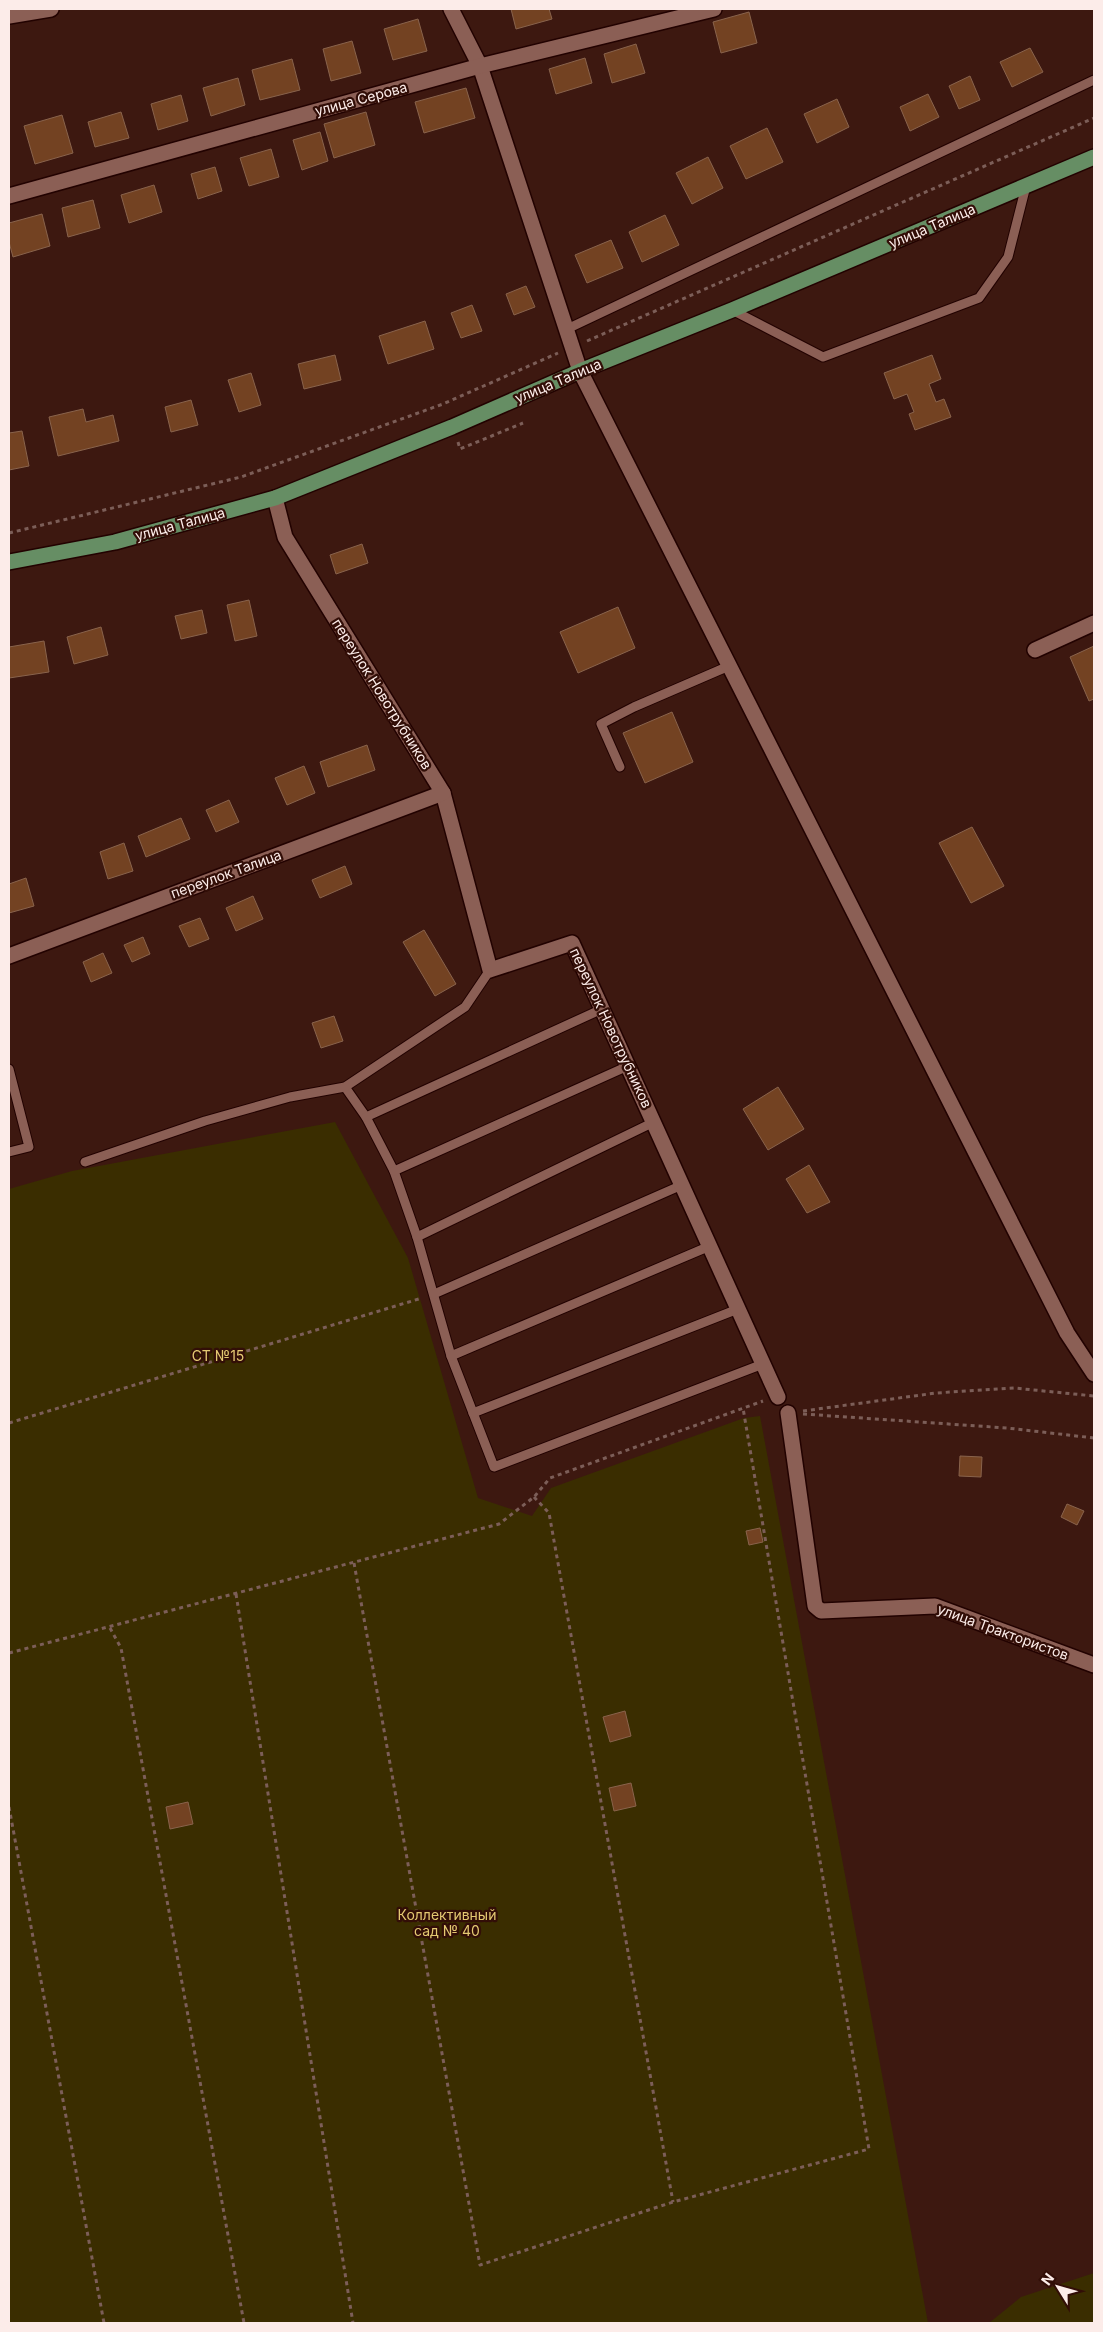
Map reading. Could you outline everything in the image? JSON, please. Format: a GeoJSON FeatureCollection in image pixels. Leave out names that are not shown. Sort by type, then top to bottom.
{"type":"FeatureCollection","features":[{"type":"Feature","properties":{"kind":"main road","name":"улица Талица"},"geometry":{"type":"LineString","coordinates":[[9,562],[115,542],[275,498],[452,427],[580,370],[732,310],[1094,157]]}},
{"type":"Feature","properties":{"kind":"street"},"geometry":{"type":"LineString","coordinates":[[9,16],[51,9]]}},
{"type":"Feature","properties":{"kind":"street"},"geometry":{"type":"LineString","coordinates":[[451,9],[480,66],[580,370],[1067,1333],[1094,1374]]}},
{"type":"Feature","properties":{"kind":"street","name":"улица Серова"},"geometry":{"type":"LineString","coordinates":[[9,196],[480,66],[714,9]]}},
{"type":"Feature","properties":{"kind":"street","name":"переулок Новотрубников"},"geometry":{"type":"LineString","coordinates":[[275,498],[286,537],[443,793],[490,970],[572,943],[778,1396]]}},
{"type":"Feature","properties":{"kind":"street"},"geometry":{"type":"LineString","coordinates":[[1035,650],[1094,623]]}},
{"type":"Feature","properties":{"kind":"street","name":"переулок Талица"},"geometry":{"type":"LineString","coordinates":[[9,956],[443,793]]}},
{"type":"Feature","properties":{"kind":"street","name":"улица Трактористов"},"geometry":{"type":"LineString","coordinates":[[788,1413],[815,1606],[821,1611],[935,1606],[1094,1665]]}},
{"type":"Feature","properties":{"kind":"lane"},"geometry":{"type":"LineString","coordinates":[[567,329],[1094,80]]}},
{"type":"Feature","properties":{"kind":"lane"},"geometry":{"type":"LineString","coordinates":[[732,310],[823,357],[979,298],[1008,257],[1026,186]]}},
{"type":"Feature","properties":{"kind":"lane"},"geometry":{"type":"LineString","coordinates":[[620,767],[601,724],[729,666]]}},
{"type":"Feature","properties":{"kind":"lane"},"geometry":{"type":"LineString","coordinates":[[85,1162],[205,1121],[290,1097],[344,1087],[465,1007],[490,970]]}},
{"type":"Feature","properties":{"kind":"lane"},"geometry":{"type":"LineString","coordinates":[[366,1117],[602,1009]]}},
{"type":"Feature","properties":{"kind":"lane"},"geometry":{"type":"LineString","coordinates":[[394,1171],[628,1066]]}},
{"type":"Feature","properties":{"kind":"lane"},"geometry":{"type":"LineString","coordinates":[[9,1069],[11,1088],[29,1146],[9,1152]]}},
{"type":"Feature","properties":{"kind":"lane"},"geometry":{"type":"LineString","coordinates":[[344,1087],[366,1117],[394,1171],[417,1237],[451,1356],[494,1466],[763,1364]]}},
{"type":"Feature","properties":{"kind":"lane"},"geometry":{"type":"LineString","coordinates":[[417,1237],[654,1122]]}},
{"type":"Feature","properties":{"kind":"lane"},"geometry":{"type":"LineString","coordinates":[[434,1294],[682,1186]]}},
{"type":"Feature","properties":{"kind":"lane"},"geometry":{"type":"LineString","coordinates":[[451,1356],[710,1246]]}},
{"type":"Feature","properties":{"kind":"lane"},"geometry":{"type":"LineString","coordinates":[[473,1413],[738,1308]]}},
{"type":"Feature","properties":{"kind":"path"},"geometry":{"type":"LineString","coordinates":[[9,1423],[434,1294]]}},
{"type":"Feature","properties":{"kind":"path"},"geometry":{"type":"LineString","coordinates":[[788,1413],[936,1393],[1014,1388],[1094,1396]]}},
{"type":"Feature","properties":{"kind":"path"},"geometry":{"type":"LineString","coordinates":[[9,1653],[110,1628],[499,1524],[534,1497],[550,1478],[778,1396]]}},
{"type":"Feature","properties":{"kind":"path"},"geometry":{"type":"LineString","coordinates":[[354,1563],[480,2265],[673,2202],[868,2149],[743,1408]]}},
{"type":"Feature","properties":{"kind":"path"},"geometry":{"type":"LineString","coordinates":[[788,1413],[1007,1428],[1094,1438]]}},
{"type":"Feature","properties":{"kind":"path"},"geometry":{"type":"LineString","coordinates":[[534,1497],[549,1513],[673,2202]]}},
{"type":"Feature","properties":{"kind":"path"},"geometry":{"type":"LineString","coordinates":[[236,1594],[353,2323]]}},
{"type":"Feature","properties":{"kind":"path"},"geometry":{"type":"LineString","coordinates":[[110,1628],[121,1648],[244,2323]]}},
{"type":"Feature","properties":{"kind":"path"},"geometry":{"type":"LineString","coordinates":[[9,1807],[104,2323]]}},
{"type":"Feature","properties":{"kind":"green space","name":"Коллективный сад № 40"},"geometry":{"type":"Polygon","coordinates":[[[335,1122],[408,1258],[478,1498],[532,1516],[551,1488],[744,1418],[760,1416],[928,2323],[9,2323],[9,1189],[72,1171],[335,1122]]]}},
{"type":"Feature","properties":{"kind":"green space"},"geometry":{"type":"Polygon","coordinates":[[[1094,2273],[1094,2323],[989,2323],[1021,2297],[1094,2273]]]}},
{"type":"Feature","properties":{"kind":"building"},"geometry":{"type":"Polygon","coordinates":[[[511,9],[549,9],[552,19],[516,29],[511,9]]]}},
{"type":"Feature","properties":{"kind":"building"},"geometry":{"type":"Polygon","coordinates":[[[749,12],[757,43],[721,53],[713,22],[749,12]]]}},
{"type":"Feature","properties":{"kind":"building"},"geometry":{"type":"Polygon","coordinates":[[[418,19],[427,51],[393,60],[384,29],[418,19]]]}},
{"type":"Feature","properties":{"kind":"building"},"geometry":{"type":"Polygon","coordinates":[[[352,41],[361,73],[331,81],[323,49],[352,41]]]}},
{"type":"Feature","properties":{"kind":"building"},"geometry":{"type":"Polygon","coordinates":[[[636,44],[645,73],[612,83],[604,54],[636,44]]]}},
{"type":"Feature","properties":{"kind":"building"},"geometry":{"type":"Polygon","coordinates":[[[1030,48],[1043,72],[1012,87],[1000,62],[1030,48]]]}},
{"type":"Feature","properties":{"kind":"building"},"geometry":{"type":"Polygon","coordinates":[[[585,58],[592,83],[556,94],[549,69],[585,58]]]}},
{"type":"Feature","properties":{"kind":"building"},"geometry":{"type":"Polygon","coordinates":[[[292,59],[300,90],[260,100],[252,70],[292,59]]]}},
{"type":"Feature","properties":{"kind":"building"},"geometry":{"type":"Polygon","coordinates":[[[970,76],[980,100],[959,109],[949,86],[970,76]]]}},
{"type":"Feature","properties":{"kind":"building"},"geometry":{"type":"Polygon","coordinates":[[[238,78],[245,105],[211,116],[203,88],[238,78]]]}},
{"type":"Feature","properties":{"kind":"building"},"geometry":{"type":"Polygon","coordinates":[[[466,88],[475,118],[424,133],[415,102],[466,88]]]}},
{"type":"Feature","properties":{"kind":"building"},"geometry":{"type":"Polygon","coordinates":[[[928,94],[939,117],[910,131],[900,107],[928,94]]]}},
{"type":"Feature","properties":{"kind":"building"},"geometry":{"type":"Polygon","coordinates":[[[181,95],[188,121],[158,130],[151,104],[181,95]]]}},
{"type":"Feature","properties":{"kind":"building"},"geometry":{"type":"Polygon","coordinates":[[[837,99],[849,127],[817,143],[804,114],[837,99]]]}},
{"type":"Feature","properties":{"kind":"building"},"geometry":{"type":"Polygon","coordinates":[[[121,112],[129,138],[95,147],[88,122],[121,112]]]}},
{"type":"Feature","properties":{"kind":"building"},"geometry":{"type":"Polygon","coordinates":[[[366,112],[375,145],[334,158],[324,124],[366,112]]]}},
{"type":"Feature","properties":{"kind":"building"},"geometry":{"type":"Polygon","coordinates":[[[62,115],[73,153],[35,164],[24,126],[62,115]]]}},
{"type":"Feature","properties":{"kind":"building"},"geometry":{"type":"Polygon","coordinates":[[[767,128],[783,162],[746,179],[730,146],[767,128]]]}},
{"type":"Feature","properties":{"kind":"building"},"geometry":{"type":"Polygon","coordinates":[[[320,132],[328,161],[302,170],[293,140],[320,132]]]}},
{"type":"Feature","properties":{"kind":"building"},"geometry":{"type":"Polygon","coordinates":[[[271,149],[279,177],[249,186],[240,158],[271,149]]]}},
{"type":"Feature","properties":{"kind":"building"},"geometry":{"type":"Polygon","coordinates":[[[708,157],[723,188],[692,204],[676,173],[708,157]]]}},
{"type":"Feature","properties":{"kind":"building"},"geometry":{"type":"Polygon","coordinates":[[[215,167],[222,191],[198,199],[191,174],[215,167]]]}},
{"type":"Feature","properties":{"kind":"building"},"geometry":{"type":"Polygon","coordinates":[[[154,185],[162,212],[129,223],[121,195],[154,185]]]}},
{"type":"Feature","properties":{"kind":"building"},"geometry":{"type":"Polygon","coordinates":[[[93,200],[100,228],[68,237],[62,208],[93,200]]]}},
{"type":"Feature","properties":{"kind":"building"},"geometry":{"type":"Polygon","coordinates":[[[42,214],[50,246],[13,257],[9,242],[9,223],[42,214]]]}},
{"type":"Feature","properties":{"kind":"building"},"geometry":{"type":"Polygon","coordinates":[[[665,215],[679,245],[642,262],[629,232],[665,215]]]}},
{"type":"Feature","properties":{"kind":"building"},"geometry":{"type":"Polygon","coordinates":[[[611,240],[623,268],[587,283],[575,255],[611,240]]]}},
{"type":"Feature","properties":{"kind":"building"},"geometry":{"type":"Polygon","coordinates":[[[526,286],[535,307],[514,315],[506,294],[526,286]]]}},
{"type":"Feature","properties":{"kind":"building"},"geometry":{"type":"Polygon","coordinates":[[[472,305],[482,331],[461,338],[451,313],[472,305]]]}},
{"type":"Feature","properties":{"kind":"building"},"geometry":{"type":"Polygon","coordinates":[[[425,321],[434,349],[388,364],[379,336],[425,321]]]}},
{"type":"Feature","properties":{"kind":"building"},"geometry":{"type":"Polygon","coordinates":[[[335,355],[341,380],[304,389],[298,364],[335,355]]]}},
{"type":"Feature","properties":{"kind":"building"},"geometry":{"type":"Polygon","coordinates":[[[932,355],[941,379],[929,384],[936,402],[944,399],[951,417],[915,430],[909,414],[914,412],[907,394],[894,399],[884,373],[932,355]]]}},
{"type":"Feature","properties":{"kind":"building"},"geometry":{"type":"Polygon","coordinates":[[[251,373],[261,405],[239,412],[228,380],[251,373]]]}},
{"type":"Feature","properties":{"kind":"building"},"geometry":{"type":"Polygon","coordinates":[[[191,400],[198,425],[171,432],[165,407],[191,400]]]}},
{"type":"Feature","properties":{"kind":"building"},"geometry":{"type":"Polygon","coordinates":[[[83,409],[86,422],[113,415],[119,441],[58,456],[49,417],[83,409]]]}},
{"type":"Feature","properties":{"kind":"building"},"geometry":{"type":"Polygon","coordinates":[[[22,431],[29,466],[9,470],[9,433],[22,431]]]}},
{"type":"Feature","properties":{"kind":"building"},"geometry":{"type":"Polygon","coordinates":[[[362,544],[368,563],[336,574],[330,555],[362,544]]]}},
{"type":"Feature","properties":{"kind":"building"},"geometry":{"type":"Polygon","coordinates":[[[249,600],[257,636],[235,641],[227,605],[249,600]]]}},
{"type":"Feature","properties":{"kind":"building"},"geometry":{"type":"Polygon","coordinates":[[[618,607],[635,648],[578,673],[560,632],[618,607]]]}},
{"type":"Feature","properties":{"kind":"building"},"geometry":{"type":"Polygon","coordinates":[[[202,610],[207,633],[181,639],[175,616],[202,610]]]}},
{"type":"Feature","properties":{"kind":"building"},"geometry":{"type":"Polygon","coordinates":[[[101,627],[108,655],[74,664],[67,637],[101,627]]]}},
{"type":"Feature","properties":{"kind":"building"},"geometry":{"type":"Polygon","coordinates":[[[44,641],[49,672],[9,678],[9,647],[44,641]]]}},
{"type":"Feature","properties":{"kind":"building"},"geometry":{"type":"Polygon","coordinates":[[[1094,646],[1094,699],[1089,701],[1070,657],[1094,646]]]}},
{"type":"Feature","properties":{"kind":"building"},"geometry":{"type":"Polygon","coordinates":[[[672,712],[693,762],[645,783],[623,733],[672,712]]]}},
{"type":"Feature","properties":{"kind":"building"},"geometry":{"type":"Polygon","coordinates":[[[367,745],[375,770],[328,787],[320,762],[367,745]]]}},
{"type":"Feature","properties":{"kind":"building"},"geometry":{"type":"Polygon","coordinates":[[[304,766],[315,793],[287,805],[275,778],[304,766]]]}},
{"type":"Feature","properties":{"kind":"building"},"geometry":{"type":"Polygon","coordinates":[[[229,800],[239,822],[216,832],[206,810],[229,800]]]}},
{"type":"Feature","properties":{"kind":"building"},"geometry":{"type":"Polygon","coordinates":[[[181,818],[190,839],[146,857],[138,836],[181,818]]]}},
{"type":"Feature","properties":{"kind":"building"},"geometry":{"type":"Polygon","coordinates":[[[972,827],[1004,886],[971,903],[939,843],[972,827]]]}},
{"type":"Feature","properties":{"kind":"building"},"geometry":{"type":"Polygon","coordinates":[[[124,843],[133,871],[108,879],[100,852],[124,843]]]}},
{"type":"Feature","properties":{"kind":"building"},"geometry":{"type":"Polygon","coordinates":[[[345,866],[352,884],[320,898],[312,880],[345,866]]]}},
{"type":"Feature","properties":{"kind":"building"},"geometry":{"type":"Polygon","coordinates":[[[26,878],[34,906],[9,913],[9,884],[26,878]]]}},
{"type":"Feature","properties":{"kind":"building"},"geometry":{"type":"Polygon","coordinates":[[[253,896],[263,919],[236,931],[226,908],[253,896]]]}},
{"type":"Feature","properties":{"kind":"building"},"geometry":{"type":"Polygon","coordinates":[[[200,918],[209,939],[189,947],[179,926],[200,918]]]}},
{"type":"Feature","properties":{"kind":"building"},"geometry":{"type":"Polygon","coordinates":[[[424,930],[456,984],[435,996],[403,942],[424,930]]]}},
{"type":"Feature","properties":{"kind":"building"},"geometry":{"type":"Polygon","coordinates":[[[143,937],[150,954],[132,962],[124,945],[143,937]]]}},
{"type":"Feature","properties":{"kind":"building"},"geometry":{"type":"Polygon","coordinates":[[[103,953],[112,973],[91,982],[83,962],[103,953]]]}},
{"type":"Feature","properties":{"kind":"building"},"geometry":{"type":"Polygon","coordinates":[[[334,1016],[343,1041],[321,1048],[312,1023],[334,1016]]]}},
{"type":"Feature","properties":{"kind":"building"},"geometry":{"type":"Polygon","coordinates":[[[778,1087],[804,1129],[768,1150],[743,1109],[778,1087]]]}},
{"type":"Feature","properties":{"kind":"building"},"geometry":{"type":"Polygon","coordinates":[[[809,1165],[830,1202],[807,1213],[786,1179],[809,1165]]]}},
{"type":"Feature","properties":{"kind":"building"},"geometry":{"type":"Polygon","coordinates":[[[960,1456],[982,1457],[981,1477],[959,1476],[960,1456]]]}},
{"type":"Feature","properties":{"kind":"building"},"geometry":{"type":"Polygon","coordinates":[[[1067,1504],[1084,1511],[1077,1525],[1061,1517],[1067,1504]]]}},
{"type":"Feature","properties":{"kind":"building"},"geometry":{"type":"Polygon","coordinates":[[[760,1528],[763,1542],[749,1545],[746,1531],[760,1528]]]}},
{"type":"Feature","properties":{"kind":"building"},"geometry":{"type":"Polygon","coordinates":[[[625,1711],[631,1736],[610,1742],[603,1717],[625,1711]]]}},
{"type":"Feature","properties":{"kind":"building"},"geometry":{"type":"Polygon","coordinates":[[[631,1783],[636,1806],[614,1811],[609,1788],[631,1783]]]}},
{"type":"Feature","properties":{"kind":"building"},"geometry":{"type":"Polygon","coordinates":[[[188,1802],[193,1824],[170,1829],[166,1807],[188,1802]]]}},
{"type":"Feature","properties":{"kind":"park label","name":"СТ №15"},"geometry":{"type":"Point","coordinates":[218,1356]}}]}
